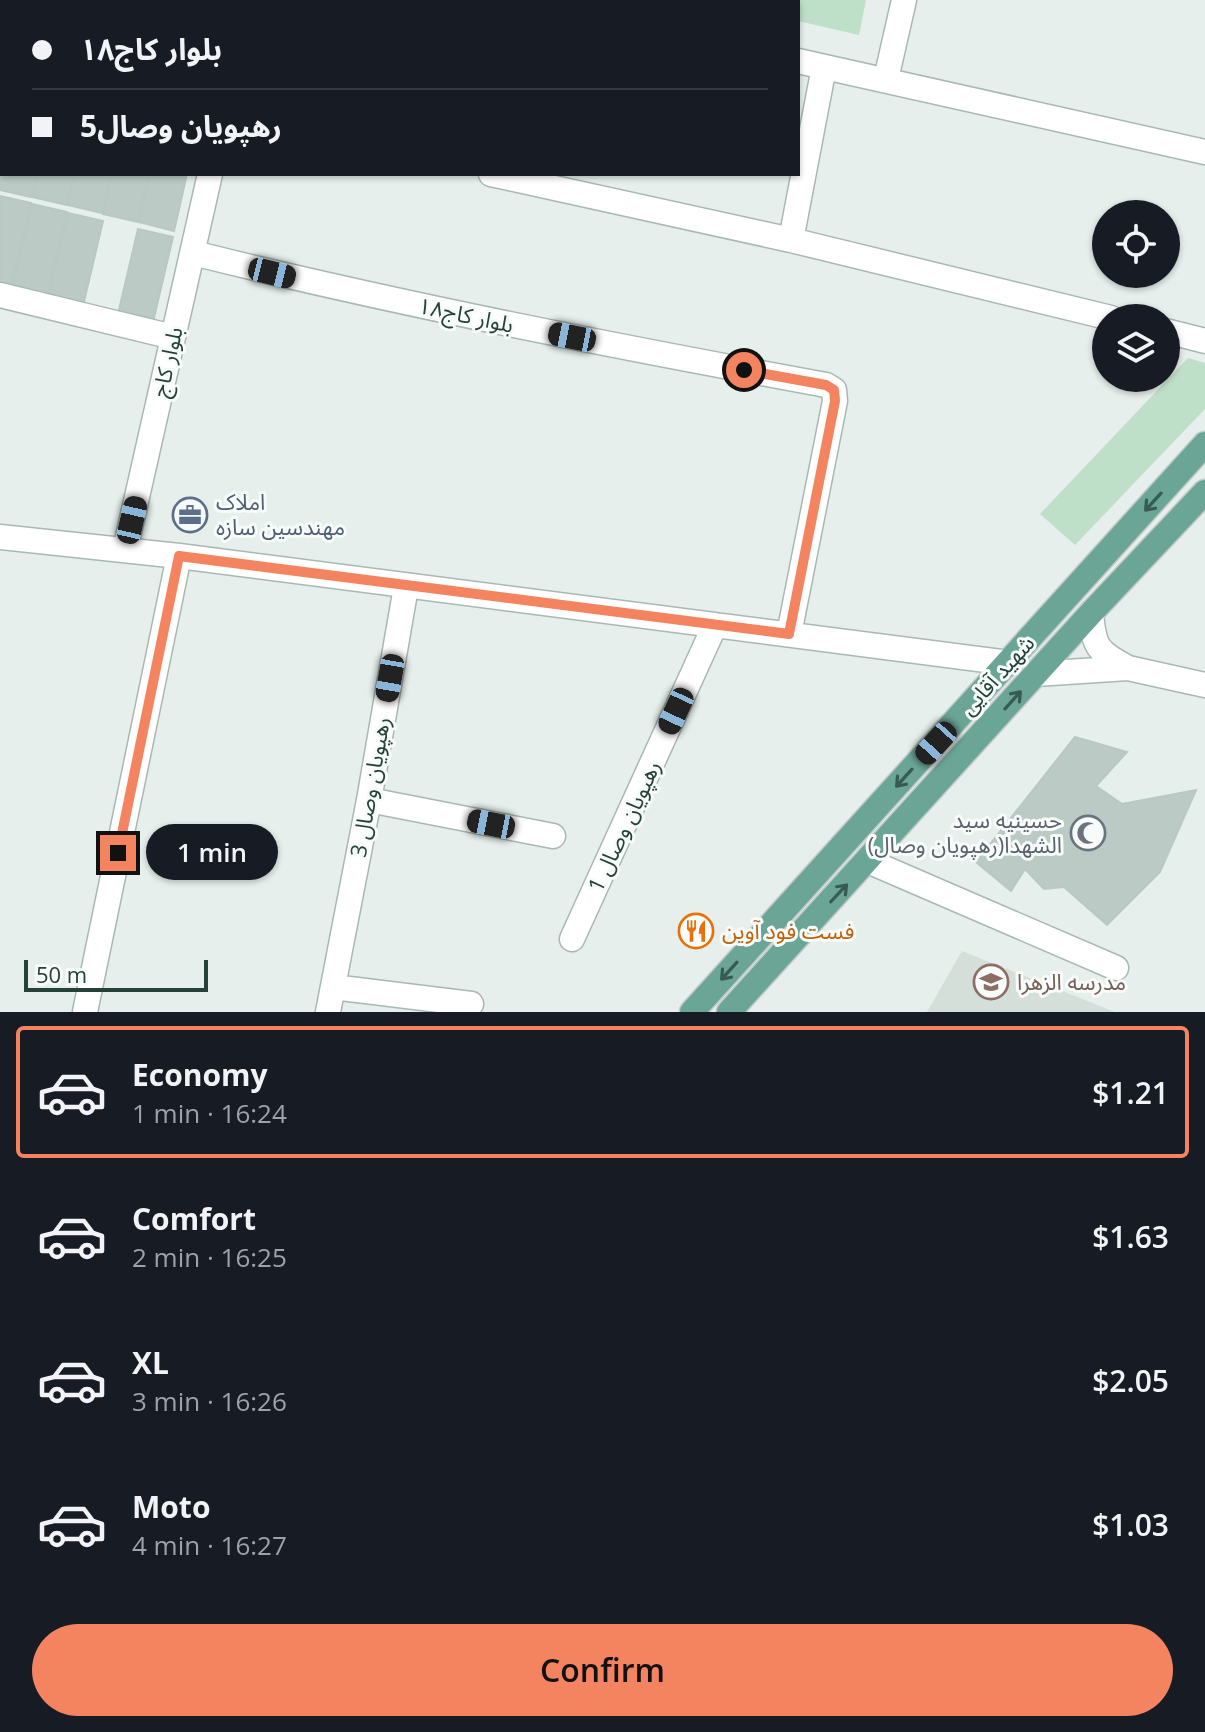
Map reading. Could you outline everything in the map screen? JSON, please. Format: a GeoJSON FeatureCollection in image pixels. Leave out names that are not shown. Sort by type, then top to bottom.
{"type":"FeatureCollection","features":[{"type":"Feature","properties":{"kind":"main road","name":"شهید آقایی"},"geometry":{"type":"LineString","coordinates":[[692,1012],[1205,444]]}},
{"type":"Feature","properties":{"kind":"main road","name":"شهید آقایی"},"geometry":{"type":"LineString","coordinates":[[729,1012],[1205,492]]}},
{"type":"Feature","properties":{"kind":"street"},"geometry":{"type":"LineString","coordinates":[[886,79],[904,0]]}},
{"type":"Feature","properties":{"kind":"street"},"geometry":{"type":"LineString","coordinates":[[800,61],[1205,152]]}},
{"type":"Feature","properties":{"kind":"street"},"geometry":{"type":"LineString","coordinates":[[791,240],[824,67]]}},
{"type":"Feature","properties":{"kind":"street","name":"بلوار کاج"},"geometry":{"type":"LineString","coordinates":[[125,550],[210,176]]}},
{"type":"Feature","properties":{"kind":"street"},"geometry":{"type":"LineString","coordinates":[[500,176],[791,240],[1092,313]]}},
{"type":"Feature","properties":{"kind":"street","name":"بلوار کاج۱۸"},"geometry":{"type":"LineString","coordinates":[[193,253],[325,286],[826,385],[834,390],[835,401],[789,634]]}},
{"type":"Feature","properties":{"kind":"street"},"geometry":{"type":"LineString","coordinates":[[0,295],[173,337]]}},
{"type":"Feature","properties":{"kind":"street"},"geometry":{"type":"LineString","coordinates":[[1180,335],[1205,341]]}},
{"type":"Feature","properties":{"kind":"street"},"geometry":{"type":"LineString","coordinates":[[0,537],[179,556],[1009,663]]}},
{"type":"Feature","properties":{"kind":"street"},"geometry":{"type":"LineString","coordinates":[[85,1012],[179,556]]}},
{"type":"Feature","properties":{"kind":"street","name":"3 رهپویان وصال"},"geometry":{"type":"LineString","coordinates":[[328,1012],[406,587]]}},
{"type":"Feature","properties":{"kind":"street"},"geometry":{"type":"LineString","coordinates":[[1091,613],[1093,640],[1106,656],[1128,668],[1205,685]]}},
{"type":"Feature","properties":{"kind":"street","name":"1 رهپویان وصال"},"geometry":{"type":"LineString","coordinates":[[572,939],[715,625]]}},
{"type":"Feature","properties":{"kind":"street"},"geometry":{"type":"LineString","coordinates":[[1036,674],[1128,668]]}},
{"type":"Feature","properties":{"kind":"street"},"geometry":{"type":"LineString","coordinates":[[369,800],[553,836]]}},
{"type":"Feature","properties":{"kind":"street"},"geometry":{"type":"LineString","coordinates":[[868,861],[1116,968]]}},
{"type":"Feature","properties":{"kind":"street"},"geometry":{"type":"LineString","coordinates":[[333,987],[471,1004]]}},
{"type":"Feature","properties":{"kind":"shaded area","name":"مدرسه الزهرا"},"geometry":{"type":"Polygon","coordinates":[[[962,951],[1115,1012],[927,1012],[962,951]]]}},
{"type":"Feature","properties":{"kind":"green space"},"geometry":{"type":"Polygon","coordinates":[[[800,0],[866,0],[859,35],[800,21],[800,0]]]}},
{"type":"Feature","properties":{"kind":"green space"},"geometry":{"type":"Polygon","coordinates":[[[1188,358],[1205,363],[1205,409],[1075,545],[1040,514],[1156,392],[1180,392],[1180,366],[1188,358]]]}},
{"type":"Feature","properties":{"kind":"building"},"geometry":{"type":"Polygon","coordinates":[[[1,176],[36,176],[31,197],[0,190],[1,176]]]}},
{"type":"Feature","properties":{"kind":"building"},"geometry":{"type":"Polygon","coordinates":[[[37,176],[74,176],[67,205],[32,197],[37,176]]]}},
{"type":"Feature","properties":{"kind":"building"},"geometry":{"type":"Polygon","coordinates":[[[75,176],[111,176],[102,213],[68,205],[75,176]]]}},
{"type":"Feature","properties":{"kind":"building"},"geometry":{"type":"Polygon","coordinates":[[[112,176],[149,176],[138,222],[103,214],[112,176]]]}},
{"type":"Feature","properties":{"kind":"building"},"geometry":{"type":"Polygon","coordinates":[[[150,176],[187,176],[174,231],[139,222],[150,176]]]}},
{"type":"Feature","properties":{"kind":"building"},"geometry":{"type":"Polygon","coordinates":[[[0,196],[31,203],[11,289],[0,286],[0,196]]]}},
{"type":"Feature","properties":{"kind":"building"},"geometry":{"type":"Polygon","coordinates":[[[32,204],[67,212],[47,298],[12,290],[32,204]]]}},
{"type":"Feature","properties":{"kind":"building"},"geometry":{"type":"Polygon","coordinates":[[[68,213],[103,221],[83,306],[48,298],[68,213]]]}},
{"type":"Feature","properties":{"kind":"building"},"geometry":{"type":"Polygon","coordinates":[[[138,229],[173,237],[153,322],[118,314],[138,229]]]}},
{"type":"Feature","properties":{"kind":"building","name":"حسینیه سید الشهدا(رهپویان وصال)"},"geometry":{"type":"Polygon","coordinates":[[[1075,737],[1127,752],[1096,786],[1122,804],[1196,790],[1160,872],[1107,925],[1064,887],[1044,889],[1025,869],[1011,891],[976,862],[1075,737]]]}},
{"type":"Feature","properties":{"kind":"place","name":"املاک مهندسین سازه"},"geometry":{"type":"Point","coordinates":[190,515]}},
{"type":"Feature","properties":{"kind":"place","name":"حسینیه سید الشهدا(رهپویان وصال)"},"geometry":{"type":"Point","coordinates":[1088,833]}},
{"type":"Feature","properties":{"kind":"place","name":"فست فود آوین"},"geometry":{"type":"Point","coordinates":[696,931]}},
{"type":"Feature","properties":{"kind":"place","name":"مدرسه الزهرا"},"geometry":{"type":"Point","coordinates":[991,982]}},
{"type":"Feature","properties":{"kind":"route"},"geometry":{"type":"LineString","coordinates":[[118,853],[179,556],[789,634],[835,401],[834,390],[826,385],[744,370]]}}]}
